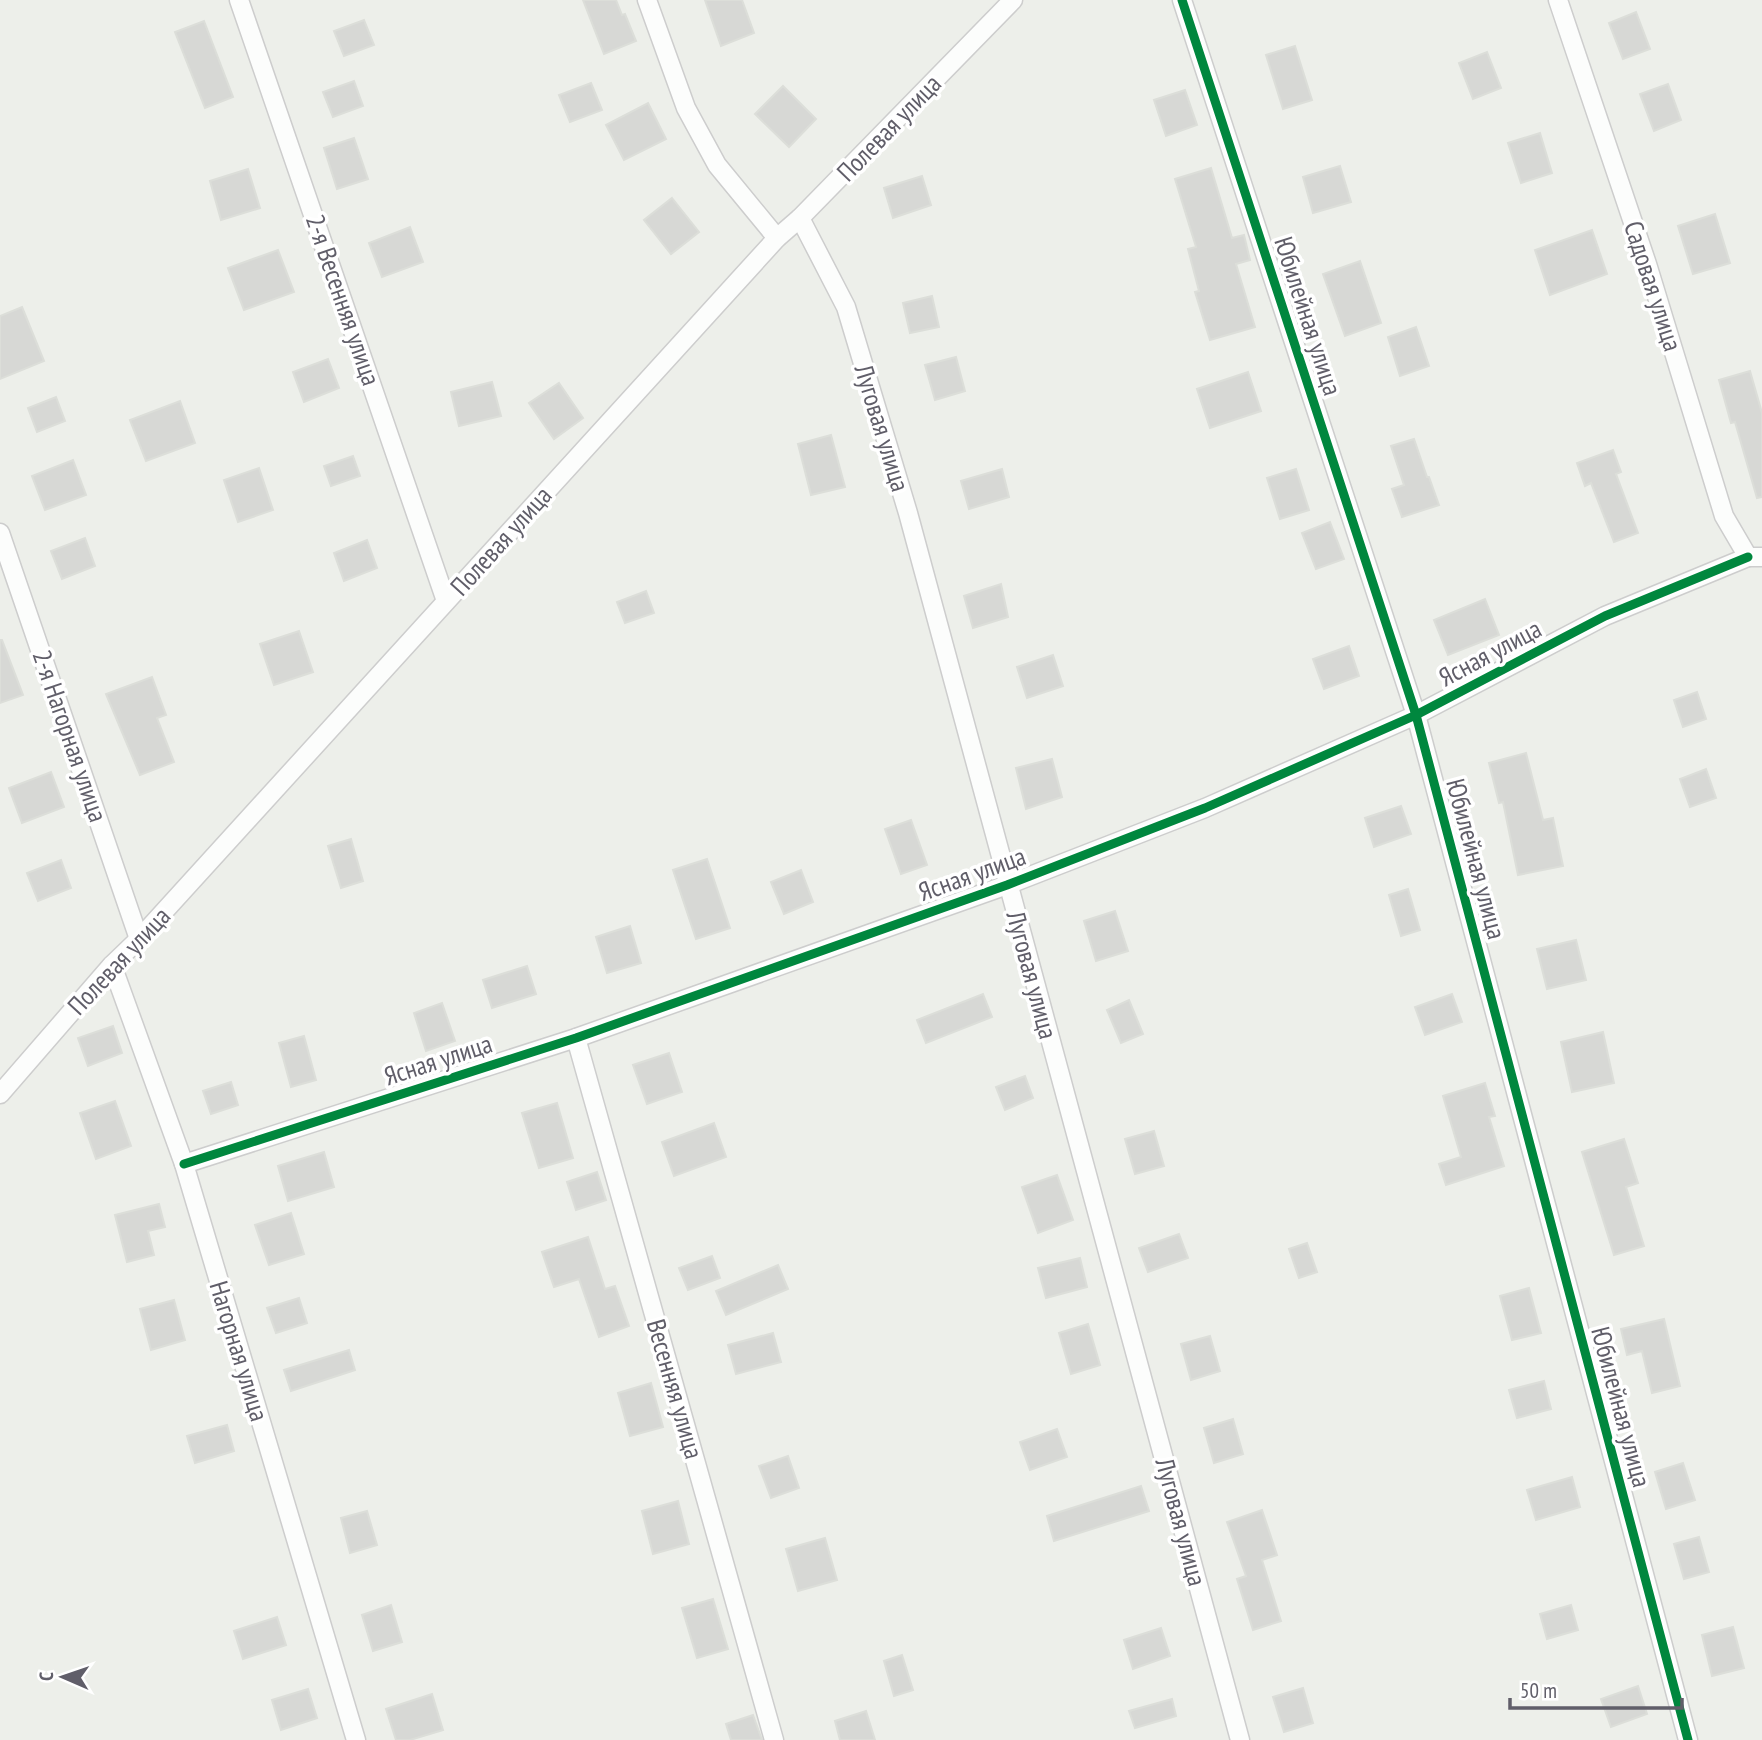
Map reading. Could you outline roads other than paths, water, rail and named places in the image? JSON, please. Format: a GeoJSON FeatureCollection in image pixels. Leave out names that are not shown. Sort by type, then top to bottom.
{"type":"FeatureCollection","features":[{"type":"Feature","properties":{"kind":"street","name":"2-я Весенняя улица"},"geometry":{"type":"LineString","coordinates":[[239,0],[446,601]]}},
{"type":"Feature","properties":{"kind":"street"},"geometry":{"type":"LineString","coordinates":[[647,0],[685,108],[717,165],[777,238]]}},
{"type":"Feature","properties":{"kind":"street","name":"Полевая улица"},"geometry":{"type":"LineString","coordinates":[[0,1094],[112,965],[139,939],[777,238],[800,218],[1013,0]]}},
{"type":"Feature","properties":{"kind":"street","name":"Юбилейная улица"},"geometry":{"type":"LineString","coordinates":[[1182,0],[1416,715],[1688,1740]]}},
{"type":"Feature","properties":{"kind":"street","name":"Садовая улица"},"geometry":{"type":"LineString","coordinates":[[1558,0],[1647,264],[1724,516],[1755,557]]}},
{"type":"Feature","properties":{"kind":"street","name":"Луговая улица"},"geometry":{"type":"LineString","coordinates":[[800,218],[846,307],[908,513],[1240,1740]]}},
{"type":"Feature","properties":{"kind":"street","name":"2-я Нагорная улица"},"geometry":{"type":"LineString","coordinates":[[0,533],[139,939]]}},
{"type":"Feature","properties":{"kind":"street","name":"Ясная улица"},"geometry":{"type":"LineString","coordinates":[[184,1164],[576,1038],[1007,885],[1205,808],[1416,715],[1605,616],[1755,557]]}},
{"type":"Feature","properties":{"kind":"street","name":"Нагорная улица"},"geometry":{"type":"LineString","coordinates":[[112,965],[184,1164],[356,1740]]}},
{"type":"Feature","properties":{"kind":"street","name":"Весенняя улица"},"geometry":{"type":"LineString","coordinates":[[576,1038],[774,1740]]}}]}
